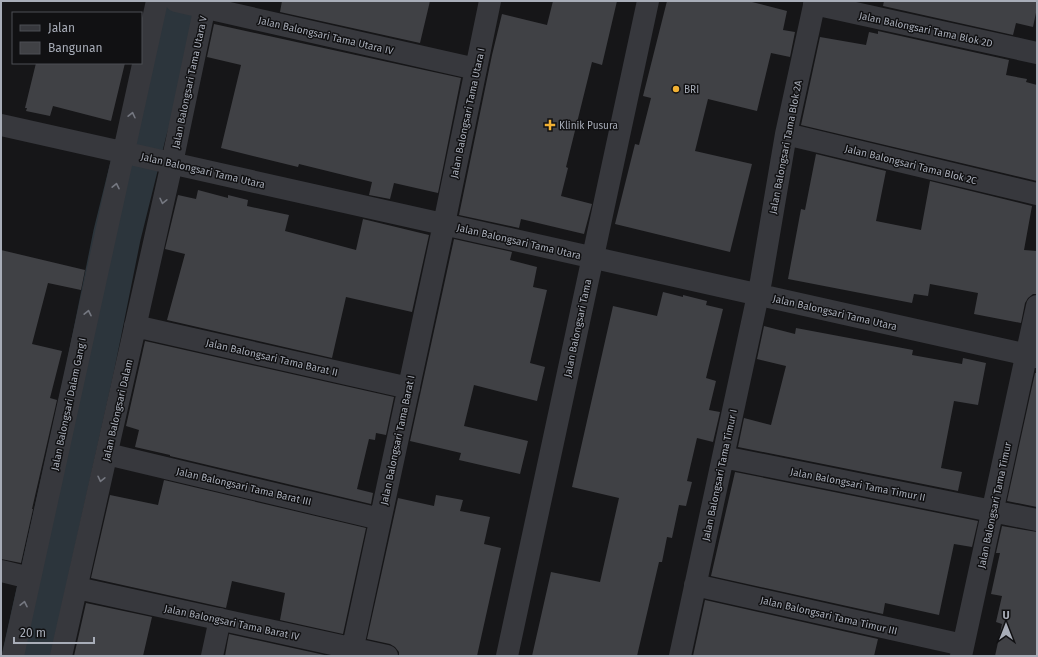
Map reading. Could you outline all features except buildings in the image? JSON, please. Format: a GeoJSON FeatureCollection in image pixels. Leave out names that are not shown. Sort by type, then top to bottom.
{"type":"FeatureCollection","features":[{"type":"Feature","properties":{"kind":"street","name":"Jalan Balongsari Dalam Gang I"},"geometry":{"type":"LineString","coordinates":[[13,656],[128,154],[157,1]]}},
{"type":"Feature","properties":{"kind":"street","name":"Jalan Balongsari Tama Utara I"},"geometry":{"type":"LineString","coordinates":[[444,224],[490,1]]}},
{"type":"Feature","properties":{"kind":"street","name":"Jalan Balongsari Tama"},"geometry":{"type":"LineString","coordinates":[[507,656],[648,1]]}},
{"type":"Feature","properties":{"kind":"street","name":"Jalan Balongsari Tama Blok 2D"},"geometry":{"type":"LineString","coordinates":[[815,2],[1037,53]]}},
{"type":"Feature","properties":{"kind":"street","name":"Jalan Balongsari Tama Blok 2A"},"geometry":{"type":"LineString","coordinates":[[758,295],[786,134],[815,2]]}},
{"type":"Feature","properties":{"kind":"street","name":"Jalan Balongsari Tama Utara IV"},"geometry":{"type":"LineString","coordinates":[[195,4],[476,69]]}},
{"type":"Feature","properties":{"kind":"street","name":"Jalan Balongsari Tama Utara V"},"geometry":{"type":"LineString","coordinates":[[169,163],[195,4]]}},
{"type":"Feature","properties":{"kind":"street","name":"Jalan Balongsari Tama Utara"},"geometry":{"type":"LineString","coordinates":[[1,124],[592,258],[1032,355]]}},
{"type":"Feature","properties":{"kind":"street","name":"Jalan Balongsari Tama Blok 2C"},"geometry":{"type":"LineString","coordinates":[[786,134],[1037,194]]}},
{"type":"Feature","properties":{"kind":"street","name":"Jalan Balongsari Dalam"},"geometry":{"type":"LineString","coordinates":[[61,656],[107,454],[169,163]]}},
{"type":"Feature","properties":{"kind":"street","name":"Jalan Balongsari Tama Barat I"},"geometry":{"type":"LineString","coordinates":[[352,652],[444,224]]}},
{"type":"Feature","properties":{"kind":"street","name":"Jalan Balongsari Tama Timur I"},"geometry":{"type":"LineString","coordinates":[[680,656],[758,295]]}},
{"type":"Feature","properties":{"kind":"street","name":"Jalan Balongsari Tama Timur"},"geometry":{"type":"LineString","coordinates":[[962,651],[992,511],[1032,355],[1037,306]]}},
{"type":"Feature","properties":{"kind":"street","name":"Jalan Balongsari Tama Barat II"},"geometry":{"type":"LineString","coordinates":[[135,326],[409,388]]}},
{"type":"Feature","properties":{"kind":"street","name":"Jalan Balongsari Tama Barat III"},"geometry":{"type":"LineString","coordinates":[[107,454],[380,519]]}},
{"type":"Feature","properties":{"kind":"street","name":"Jalan Balongsari Tama Timur II"},"geometry":{"type":"LineString","coordinates":[[723,457],[1037,520]]}},
{"type":"Feature","properties":{"kind":"street"},"geometry":{"type":"LineString","coordinates":[[1,572],[30,578]]}},
{"type":"Feature","properties":{"kind":"street","name":"Jalan Balongsari Tama Timur III"},"geometry":{"type":"LineString","coordinates":[[695,585],[962,651]]}},
{"type":"Feature","properties":{"kind":"street","name":"Jalan Balongsari Tama Barat IV"},"geometry":{"type":"LineString","coordinates":[[77,588],[220,619],[352,652],[387,656]]}},
{"type":"Feature","properties":{"kind":"street"},"geometry":{"type":"LineString","coordinates":[[212,656],[220,619]]}},
{"type":"Feature","properties":{"kind":"waterway"},"geometry":{"type":"LineString","coordinates":[[26,656],[90,369],[117,235],[143,130],[177,15],[179,1]]}},
{"type":"Feature","properties":{"kind":"place","name":"BRI"},"geometry":{"type":"Point","coordinates":[676,89]}},
{"type":"Feature","properties":{"kind":"place","name":"Klinik Pusura"},"geometry":{"type":"Point","coordinates":[550,125]}}]}
